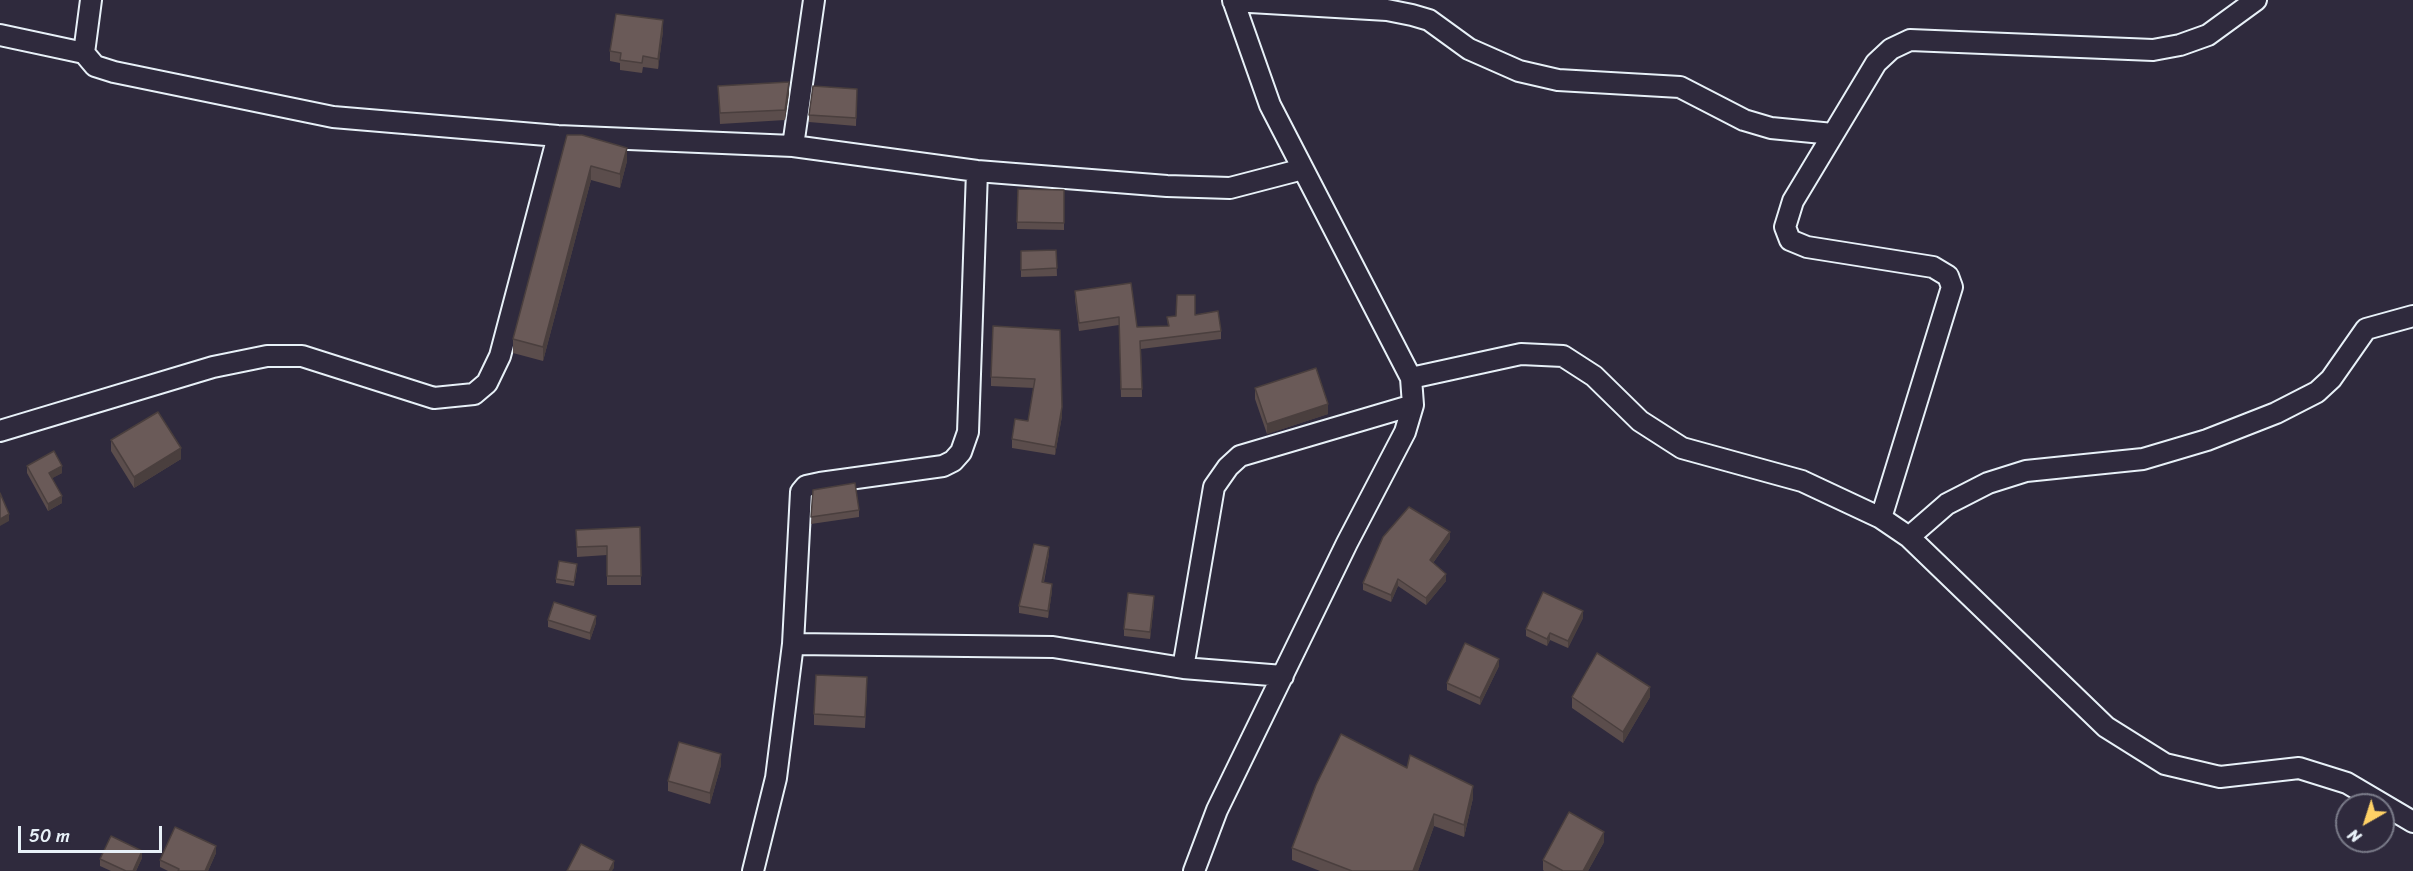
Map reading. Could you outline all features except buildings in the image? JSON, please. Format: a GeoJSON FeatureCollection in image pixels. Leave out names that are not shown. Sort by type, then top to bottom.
{"type":"FeatureCollection","features":[{"type":"Feature","properties":{"kind":"street"},"geometry":{"type":"LineString","coordinates":[[84,53],[91,0]]}},
{"type":"Feature","properties":{"kind":"street"},"geometry":{"type":"LineString","coordinates":[[793,146],[814,0]]}},
{"type":"Feature","properties":{"kind":"street"},"geometry":{"type":"LineString","coordinates":[[1194,871],[1217,810],[1405,432],[1413,405],[1412,378],[1269,105],[1233,0],[1387,10],[1412,15],[1429,20],[1469,49],[1519,71],[1558,80],[1680,87],[1744,120],[1771,128],[1833,134]]}},
{"type":"Feature","properties":{"kind":"street"},"geometry":{"type":"LineString","coordinates":[[1881,518],[1952,288],[1948,276],[1933,267],[1807,247],[1790,240],[1785,226],[1793,201],[1876,63],[1891,49],[1910,40],[2153,50],[2180,45],[2208,35],[2256,0]]}},
{"type":"Feature","properties":{"kind":"street"},"geometry":{"type":"LineString","coordinates":[[0,35],[84,53],[94,66],[114,72],[333,117],[558,136],[793,146],[977,171],[1167,186],[1230,188],[1303,169]]}},
{"type":"Feature","properties":{"kind":"street"},"geometry":{"type":"LineString","coordinates":[[0,431],[213,367],[267,356],[302,356],[434,398],[474,394],[487,383],[500,356],[558,136]]}},
{"type":"Feature","properties":{"kind":"street"},"geometry":{"type":"LineString","coordinates":[[753,871],[776,778],[793,644],[801,492],[806,486],[820,483],[944,466],[953,461],[961,452],[968,432],[977,171]]}},
{"type":"Feature","properties":{"kind":"street"},"geometry":{"type":"LineString","coordinates":[[1909,537],[1947,504],[1988,483],[2026,471],[2143,459],[2207,440],[2276,413],[2324,385],[2366,329],[2413,316]]}},
{"type":"Feature","properties":{"kind":"street"},"geometry":{"type":"LineString","coordinates":[[1412,378],[1521,354],[1563,356],[1594,376],[1640,421],[1682,448],[1802,480],[1881,518],[1909,537],[2106,727],[2165,764],[2220,777],[2299,768],[2347,783],[2413,822]]}},
{"type":"Feature","properties":{"kind":"street"},"geometry":{"type":"LineString","coordinates":[[1183,668],[1214,487],[1228,467],[1240,456],[1413,405]]}},
{"type":"Feature","properties":{"kind":"street"},"geometry":{"type":"LineString","coordinates":[[793,644],[1053,647],[1183,668],[1282,676]]}}]}
